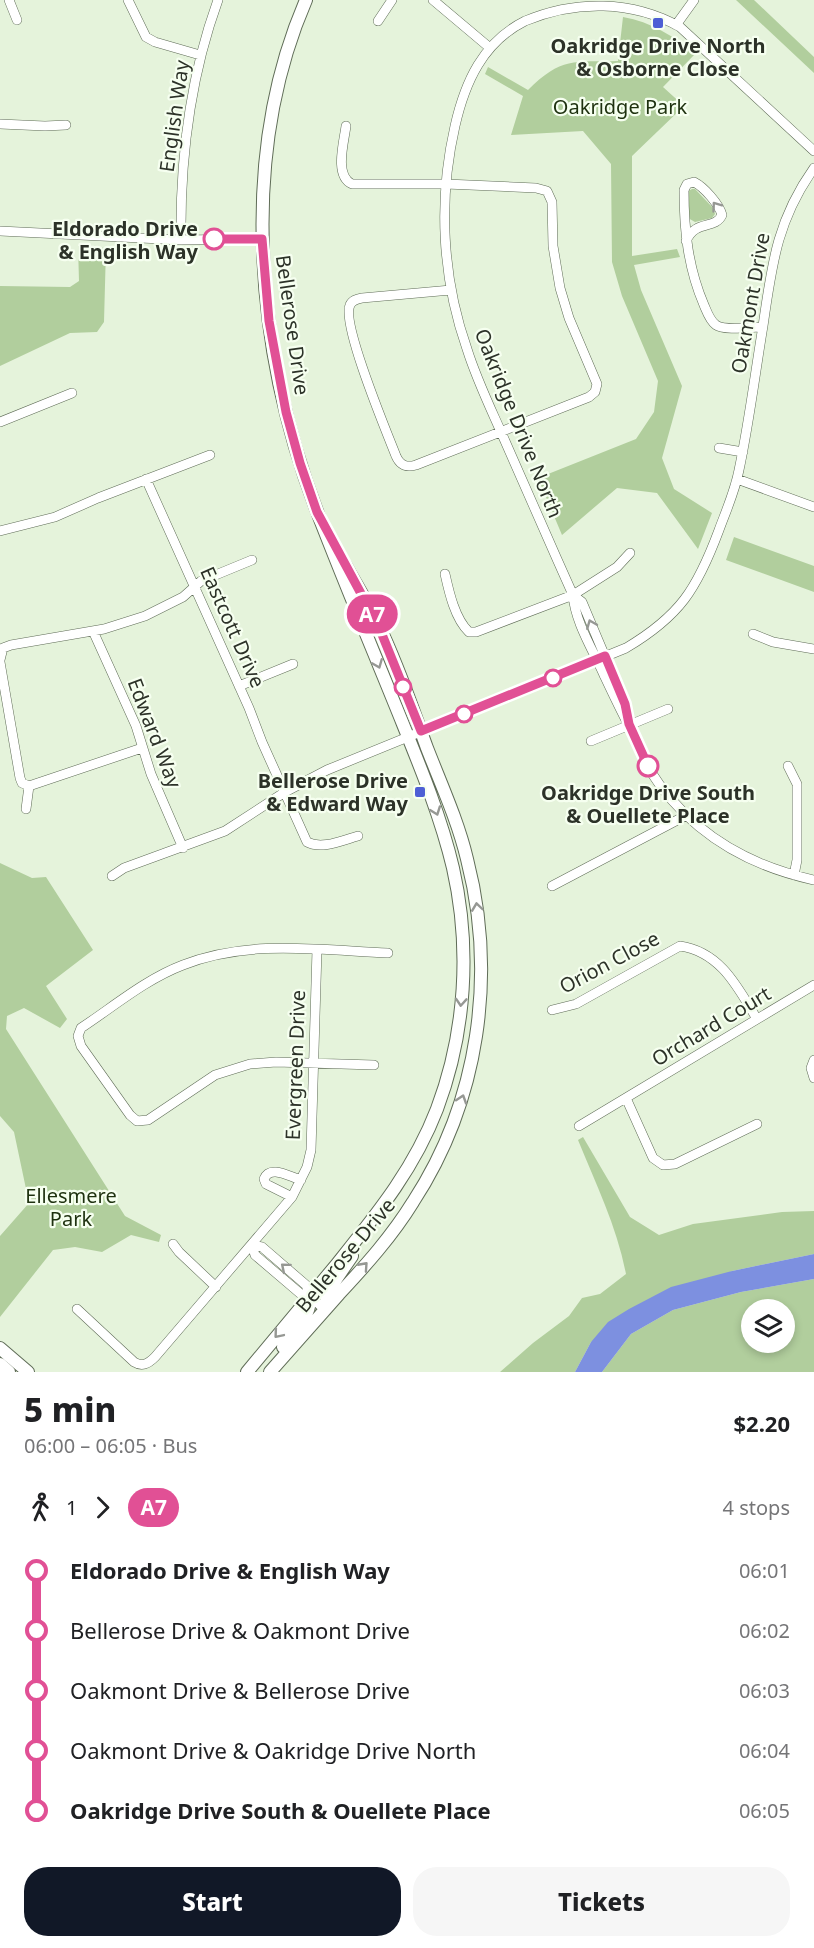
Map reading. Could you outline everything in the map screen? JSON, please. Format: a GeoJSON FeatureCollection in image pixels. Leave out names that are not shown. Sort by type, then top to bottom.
{"type":"FeatureCollection","features":[{"type":"Feature","properties":{"kind":"main road","name":"Bellerose Drive"},"geometry":{"type":"LineString","coordinates":[[247,1372],[386,1204],[420,1147],[443,1090],[460,1017],[464,969],[460,908],[453,867],[441,824],[408,736],[317,512],[286,412],[269,321],[262,239],[266,153],[272,111],[288,49],[306,0]]}},
{"type":"Feature","properties":{"kind":"main road","name":"Bellerose Drive"},"geometry":{"type":"LineString","coordinates":[[270,1372],[390,1235],[425,1184],[443,1148],[469,1073],[476,1038],[482,968],[476,901],[462,838],[379,627],[317,512]]}},
{"type":"Feature","properties":{"kind":"main road"},"geometry":{"type":"LineString","coordinates":[[325,1310],[328,1291],[386,1204]]}},
{"type":"Feature","properties":{"kind":"main road"},"geometry":{"type":"LineString","coordinates":[[266,1372],[305,1316],[310,1305],[310,1296]]}},
{"type":"Feature","properties":{"kind":"main road"},"geometry":{"type":"LineString","coordinates":[[0,1348],[28,1372]]}},
{"type":"Feature","properties":{"kind":"main road"},"geometry":{"type":"LineString","coordinates":[[0,1364],[9,1372]]}},
{"type":"Feature","properties":{"kind":"street"},"geometry":{"type":"LineString","coordinates":[[9,0],[16,20]]}},
{"type":"Feature","properties":{"kind":"street"},"geometry":{"type":"LineString","coordinates":[[128,0],[146,37],[155,42],[200,55]]}},
{"type":"Feature","properties":{"kind":"street","name":"English Way"},"geometry":{"type":"LineString","coordinates":[[181,240],[184,146],[200,55],[218,0]]}},
{"type":"Feature","properties":{"kind":"street"},"geometry":{"type":"LineString","coordinates":[[378,21],[392,0]]}},
{"type":"Feature","properties":{"kind":"street"},"geometry":{"type":"LineString","coordinates":[[434,0],[490,48]]}},
{"type":"Feature","properties":{"kind":"street"},"geometry":{"type":"LineString","coordinates":[[676,25],[694,0]]}},
{"type":"Feature","properties":{"kind":"street","name":"Oakridge Drive North"},"geometry":{"type":"LineString","coordinates":[[814,151],[709,52],[676,25],[657,15],[632,7],[574,2],[534,17],[509,30],[490,48],[472,74],[460,104],[453,134],[446,184],[445,238],[451,290],[467,350],[573,595],[574,606],[601,658],[618,707],[629,724],[648,768],[686,816],[721,844],[762,865],[814,880]]}},
{"type":"Feature","properties":{"kind":"street"},"geometry":{"type":"LineString","coordinates":[[0,124],[66,125]]}},
{"type":"Feature","properties":{"kind":"street"},"geometry":{"type":"LineString","coordinates":[[346,126],[342,172],[349,183],[536,188],[544,189],[550,194],[553,246],[560,288],[569,318],[597,384],[595,392],[589,397],[416,465],[404,466],[396,456],[367,382],[349,306],[352,302],[362,298],[451,290]]}},
{"type":"Feature","properties":{"kind":"street","name":"Oakmont Drive"},"geometry":{"type":"LineString","coordinates":[[408,736],[626,648],[650,633],[674,613],[686,599],[709,558],[738,479],[772,262],[779,234],[793,202],[814,168]]}},
{"type":"Feature","properties":{"kind":"street"},"geometry":{"type":"LineString","coordinates":[[686,241],[694,230],[717,221],[722,215],[700,185],[694,182],[687,184],[684,190],[686,241],[694,281],[713,323],[721,328],[762,327]]}},
{"type":"Feature","properties":{"kind":"street"},"geometry":{"type":"LineString","coordinates":[[0,231],[181,240],[262,239]]}},
{"type":"Feature","properties":{"kind":"street"},"geometry":{"type":"LineString","coordinates":[[0,422],[72,393]]}},
{"type":"Feature","properties":{"kind":"street"},"geometry":{"type":"LineString","coordinates":[[719,448],[743,452]]}},
{"type":"Feature","properties":{"kind":"street"},"geometry":{"type":"LineString","coordinates":[[0,531],[55,517],[146,478],[210,454]]}},
{"type":"Feature","properties":{"kind":"street","name":"Eastcott Drive"},"geometry":{"type":"LineString","coordinates":[[146,478],[309,844],[326,845],[358,836]]}},
{"type":"Feature","properties":{"kind":"street"},"geometry":{"type":"LineString","coordinates":[[738,479],[814,507]]}},
{"type":"Feature","properties":{"kind":"street"},"geometry":{"type":"LineString","coordinates":[[445,574],[448,589],[461,622],[466,630],[473,633],[573,595],[617,567],[630,553]]}},
{"type":"Feature","properties":{"kind":"street"},"geometry":{"type":"LineString","coordinates":[[142,748],[29,786],[22,783],[0,661],[2,646],[93,632],[155,612],[183,597],[201,581],[252,560]]}},
{"type":"Feature","properties":{"kind":"street","name":"Edward Way"},"geometry":{"type":"LineString","coordinates":[[93,632],[136,726],[151,774],[183,848]]}},
{"type":"Feature","properties":{"kind":"street"},"geometry":{"type":"LineString","coordinates":[[753,634],[773,642],[814,649]]}},
{"type":"Feature","properties":{"kind":"street"},"geometry":{"type":"LineString","coordinates":[[239,686],[293,664]]}},
{"type":"Feature","properties":{"kind":"street"},"geometry":{"type":"LineString","coordinates":[[591,741],[668,709]]}},
{"type":"Feature","properties":{"kind":"street"},"geometry":{"type":"LineString","coordinates":[[112,876],[124,868],[225,831],[285,792],[327,770],[408,736]]}},
{"type":"Feature","properties":{"kind":"street"},"geometry":{"type":"LineString","coordinates":[[788,766],[797,784],[797,860],[794,875]]}},
{"type":"Feature","properties":{"kind":"street"},"geometry":{"type":"LineString","coordinates":[[26,809],[29,786]]}},
{"type":"Feature","properties":{"kind":"street"},"geometry":{"type":"LineString","coordinates":[[552,886],[686,816]]}},
{"type":"Feature","properties":{"kind":"street","name":"Orion Close"},"geometry":{"type":"LineString","coordinates":[[552,1010],[576,1004],[680,946],[710,958],[722,967],[735,983],[757,1019]]}},
{"type":"Feature","properties":{"kind":"street"},"geometry":{"type":"LineString","coordinates":[[374,1065],[261,1062],[226,1070],[153,1118],[141,1122],[134,1120],[130,1115],[81,1046],[78,1036],[81,1028],[156,979],[182,965],[216,955],[249,949],[388,953]]}},
{"type":"Feature","properties":{"kind":"street","name":"Evergreen Drive"},"geometry":{"type":"LineString","coordinates":[[77,1309],[134,1362],[142,1365],[152,1360],[292,1197],[307,1167],[310,1150],[317,950]]}},
{"type":"Feature","properties":{"kind":"street","name":"Orchard Court"},"geometry":{"type":"LineString","coordinates":[[579,1126],[814,985]]}},
{"type":"Feature","properties":{"kind":"street"},"geometry":{"type":"LineString","coordinates":[[814,1060],[811,1068],[814,1078]]}},
{"type":"Feature","properties":{"kind":"street"},"geometry":{"type":"LineString","coordinates":[[626,1098],[653,1158],[663,1165],[675,1164],[757,1124]]}},
{"type":"Feature","properties":{"kind":"street"},"geometry":{"type":"LineString","coordinates":[[292,1197],[266,1184],[264,1177],[267,1173],[272,1172],[302,1180]]}},
{"type":"Feature","properties":{"kind":"street"},"geometry":{"type":"LineString","coordinates":[[173,1244],[216,1287]]}},
{"type":"Feature","properties":{"kind":"street"},"geometry":{"type":"LineString","coordinates":[[252,1245],[262,1247],[306,1285],[310,1296],[325,1310]]}},
{"type":"Feature","properties":{"kind":"green space"},"geometry":{"type":"Polygon","coordinates":[[[736,0],[754,0],[814,57],[814,73],[736,0]]]}},
{"type":"Feature","properties":{"kind":"green space","name":"Oakridge Park"},"geometry":{"type":"Polygon","coordinates":[[[623,17],[643,22],[662,31],[695,54],[663,87],[684,106],[632,156],[632,256],[677,249],[680,257],[634,265],[641,290],[682,386],[662,458],[674,489],[712,513],[698,549],[657,493],[617,488],[562,535],[538,478],[636,439],[654,412],[658,381],[622,296],[612,262],[611,164],[583,131],[511,135],[523,96],[485,74],[488,67],[528,90],[559,67],[579,62],[618,61],[623,17]]]}},
{"type":"Feature","properties":{"kind":"green space"},"geometry":{"type":"Polygon","coordinates":[[[695,189],[713,208],[715,214],[712,218],[695,222],[688,218],[687,192],[695,189]]]}},
{"type":"Feature","properties":{"kind":"green space"},"geometry":{"type":"Polygon","coordinates":[[[78,246],[106,248],[104,322],[97,332],[70,333],[0,366],[0,286],[70,287],[79,281],[78,246]]]}},
{"type":"Feature","properties":{"kind":"green space"},"geometry":{"type":"Polygon","coordinates":[[[734,537],[814,566],[814,592],[726,560],[734,537]]]}},
{"type":"Feature","properties":{"kind":"green space","name":"Ellesmere Park"},"geometry":{"type":"Polygon","coordinates":[[[0,863],[32,878],[46,877],[93,950],[46,986],[67,1019],[60,1028],[24,1008],[7,1016],[6,1029],[125,1216],[161,1235],[159,1242],[131,1235],[102,1252],[75,1247],[53,1250],[0,1317],[0,1236],[29,1203],[14,1132],[0,1116],[0,863]]]}},
{"type":"Feature","properties":{"kind":"green space"},"geometry":{"type":"Polygon","coordinates":[[[583,1137],[630,1217],[659,1235],[693,1224],[782,1212],[814,1211],[814,1254],[732,1271],[591,1342],[575,1372],[500,1372],[569,1316],[582,1298],[600,1294],[626,1274],[612,1223],[578,1140],[583,1137]]]}},
{"type":"Feature","properties":{"kind":"green space"},"geometry":{"type":"Polygon","coordinates":[[[814,1279],[814,1372],[602,1372],[631,1334],[673,1310],[741,1292],[814,1279]]]}},
{"type":"Feature","properties":{"kind":"water"},"geometry":{"type":"Polygon","coordinates":[[[814,1254],[814,1279],[741,1292],[673,1310],[631,1334],[602,1372],[575,1372],[591,1342],[608,1322],[671,1287],[732,1271],[814,1254]]]}},
{"type":"Feature","properties":{"kind":"bus line","name":"A7"},"geometry":{"type":"LineString","coordinates":[[214,239],[262,239],[269,321],[286,412],[300,463],[317,512],[379,627],[421,731],[605,656],[625,704],[629,724],[648,766]]}},
{"type":"Feature","properties":{"kind":"place","name":"Oakridge Drive North & Osborne Close"},"geometry":{"type":"Point","coordinates":[658,23]}},
{"type":"Feature","properties":{"kind":"place","name":"Eldorado Drive & English Way"},"geometry":{"type":"Point","coordinates":[214,239]}},
{"type":"Feature","properties":{"kind":"place","name":"Oakridge Drive South & Ouellete Place"},"geometry":{"type":"Point","coordinates":[648,766]}},
{"type":"Feature","properties":{"kind":"place","name":"Bellerose Drive & Edward Way"},"geometry":{"type":"Point","coordinates":[420,792]}}]}
